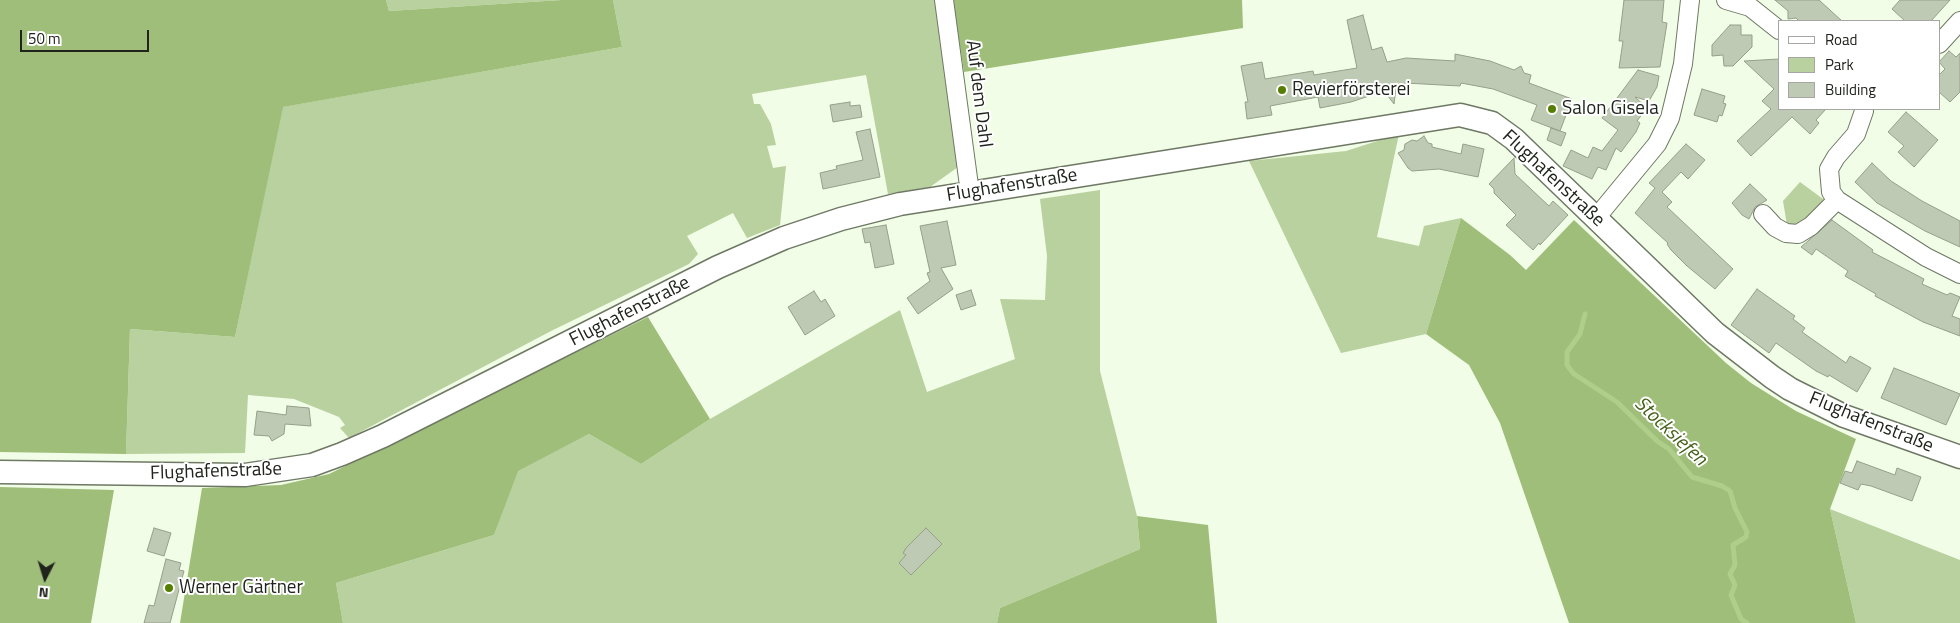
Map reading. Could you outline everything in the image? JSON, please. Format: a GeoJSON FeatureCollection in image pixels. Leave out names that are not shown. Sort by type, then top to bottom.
{"type":"FeatureCollection","features":[{"type":"Feature","properties":{"kind":"main road","name":"Flughafenstraße"},"geometry":{"type":"LineString","coordinates":[[0,472],[245,475],[312,465],[383,436],[718,267],[784,238],[869,211],[970,193],[1460,115],[1492,124],[1507,133],[1716,333],[1790,390],[1844,416],[1960,457]]}},
{"type":"Feature","properties":{"kind":"street","name":"Auf dem Dahl"},"geometry":{"type":"LineString","coordinates":[[944,0],[970,193]]}},
{"type":"Feature","properties":{"kind":"street"},"geometry":{"type":"LineString","coordinates":[[1596,218],[1657,144],[1668,123],[1678,92],[1684,64],[1690,0]]}},
{"type":"Feature","properties":{"kind":"street"},"geometry":{"type":"LineString","coordinates":[[1726,0],[1750,7],[1778,29]]}},
{"type":"Feature","properties":{"kind":"street"},"geometry":{"type":"LineString","coordinates":[[1940,43],[1960,21]]}},
{"type":"Feature","properties":{"kind":"street"},"geometry":{"type":"LineString","coordinates":[[1864,110],[1856,134],[1836,157],[1829,169],[1829,186],[1837,200],[1926,257],[1960,274]]}},
{"type":"Feature","properties":{"kind":"street"},"geometry":{"type":"LineString","coordinates":[[1763,214],[1780,230],[1792,235],[1798,234],[1811,226],[1837,200]]}},
{"type":"Feature","properties":{"kind":"green space"},"geometry":{"type":"Polygon","coordinates":[[[0,0],[386,0],[389,11],[562,0],[613,0],[622,47],[283,107],[235,337],[130,329],[126,454],[0,452],[0,0]]]}},
{"type":"Feature","properties":{"kind":"green space"},"geometry":{"type":"Polygon","coordinates":[[[386,0],[562,0],[389,11],[386,0]]]}},
{"type":"Feature","properties":{"kind":"green space"},"geometry":{"type":"Polygon","coordinates":[[[613,0],[937,0],[958,167],[930,187],[888,194],[866,75],[752,94],[754,104],[760,104],[771,124],[776,145],[767,146],[773,168],[786,166],[780,225],[747,238],[733,213],[687,236],[698,254],[689,264],[551,331],[349,438],[340,428],[345,425],[339,417],[294,399],[248,395],[245,453],[126,454],[130,329],[235,337],[282,107],[622,47],[613,0]]]}},
{"type":"Feature","properties":{"kind":"green space"},"geometry":{"type":"Polygon","coordinates":[[[953,0],[1242,0],[1243,28],[964,72],[953,0]]]}},
{"type":"Feature","properties":{"kind":"green space"},"geometry":{"type":"Polygon","coordinates":[[[1399,134],[1377,237],[1419,246],[1424,226],[1461,218],[1426,334],[1341,353],[1249,161],[1346,151],[1399,134]]]}},
{"type":"Feature","properties":{"kind":"green space"},"geometry":{"type":"Polygon","coordinates":[[[1800,182],[1827,202],[1804,227],[1787,225],[1783,201],[1800,182]]]}},
{"type":"Feature","properties":{"kind":"green space"},"geometry":{"type":"Polygon","coordinates":[[[1100,190],[1100,371],[1137,516],[1140,549],[1000,608],[997,623],[343,623],[336,583],[494,535],[517,471],[589,434],[641,464],[710,419],[900,310],[927,392],[1015,359],[1000,299],[1045,300],[1047,256],[1040,199],[1100,190]]]}},
{"type":"Feature","properties":{"kind":"green space"},"geometry":{"type":"Polygon","coordinates":[[[1461,218],[1510,255],[1526,270],[1574,220],[1726,363],[1751,383],[1796,411],[1856,439],[1830,509],[1856,623],[1569,623],[1500,423],[1469,365],[1426,334],[1461,218]]]}},
{"type":"Feature","properties":{"kind":"green space"},"geometry":{"type":"Polygon","coordinates":[[[648,317],[710,419],[641,464],[589,434],[518,471],[494,535],[336,583],[343,623],[180,623],[202,488],[281,485],[329,474],[648,317]]]}},
{"type":"Feature","properties":{"kind":"green space"},"geometry":{"type":"Polygon","coordinates":[[[0,487],[114,490],[91,623],[0,623],[0,487]]]}},
{"type":"Feature","properties":{"kind":"green space"},"geometry":{"type":"Polygon","coordinates":[[[1830,509],[1960,560],[1960,623],[1856,623],[1830,509]]]}},
{"type":"Feature","properties":{"kind":"green space"},"geometry":{"type":"Polygon","coordinates":[[[1137,516],[1208,525],[1217,623],[997,623],[1000,608],[1140,549],[1137,516]]]}},
{"type":"Feature","properties":{"kind":"building"},"geometry":{"type":"Polygon","coordinates":[[[1624,0],[1664,0],[1662,22],[1667,23],[1660,67],[1619,68],[1623,41],[1619,41],[1624,0]]]}},
{"type":"Feature","properties":{"kind":"building"},"geometry":{"type":"Polygon","coordinates":[[[1775,0],[1819,0],[1841,20],[1788,19],[1788,11],[1775,0]]]}},
{"type":"Feature","properties":{"kind":"building"},"geometry":{"type":"Polygon","coordinates":[[[1900,0],[1950,0],[1932,20],[1904,20],[1892,9],[1900,0]]]}},
{"type":"Feature","properties":{"kind":"building"},"geometry":{"type":"Polygon","coordinates":[[[1363,15],[1372,50],[1382,47],[1387,62],[1406,58],[1455,61],[1455,54],[1490,61],[1514,70],[1521,66],[1524,73],[1531,75],[1529,83],[1572,99],[1560,131],[1531,120],[1537,105],[1493,89],[1461,83],[1460,86],[1405,83],[1396,88],[1394,104],[1384,91],[1351,102],[1320,108],[1318,97],[1270,106],[1272,115],[1247,119],[1245,102],[1248,102],[1241,66],[1262,62],[1265,79],[1313,71],[1314,75],[1357,68],[1347,20],[1363,15]]]}},
{"type":"Feature","properties":{"kind":"building"},"geometry":{"type":"Polygon","coordinates":[[[1730,25],[1741,25],[1741,35],[1752,35],[1752,47],[1733,66],[1724,66],[1723,55],[1712,56],[1712,45],[1730,25]]]}},
{"type":"Feature","properties":{"kind":"building"},"geometry":{"type":"Polygon","coordinates":[[[1949,51],[1956,57],[1960,53],[1960,92],[1950,102],[1940,93],[1940,74],[1945,69],[1940,61],[1949,51]]]}},
{"type":"Feature","properties":{"kind":"building"},"geometry":{"type":"Polygon","coordinates":[[[1778,59],[1778,110],[1825,110],[1816,120],[1819,123],[1810,134],[1792,117],[1751,156],[1737,141],[1771,109],[1762,101],[1774,89],[1744,61],[1778,59]]]}},
{"type":"Feature","properties":{"kind":"building"},"geometry":{"type":"Polygon","coordinates":[[[1638,70],[1659,76],[1657,87],[1649,101],[1635,97],[1647,108],[1637,121],[1640,123],[1636,132],[1621,152],[1616,148],[1606,170],[1598,167],[1592,179],[1563,166],[1571,150],[1588,158],[1593,147],[1602,151],[1618,130],[1602,118],[1638,70]]]}},
{"type":"Feature","properties":{"kind":"building"},"geometry":{"type":"Polygon","coordinates":[[[1702,89],[1725,96],[1723,103],[1726,104],[1722,116],[1719,115],[1717,122],[1694,115],[1702,89]]]}},
{"type":"Feature","properties":{"kind":"building"},"geometry":{"type":"Polygon","coordinates":[[[850,102],[850,106],[860,105],[862,117],[833,122],[830,105],[850,102]]]}},
{"type":"Feature","properties":{"kind":"building"},"geometry":{"type":"Polygon","coordinates":[[[1906,112],[1938,140],[1914,167],[1898,152],[1904,146],[1888,132],[1906,112]]]}},
{"type":"Feature","properties":{"kind":"building"},"geometry":{"type":"Polygon","coordinates":[[[1551,128],[1566,133],[1561,146],[1547,140],[1551,128]]]}},
{"type":"Feature","properties":{"kind":"building"},"geometry":{"type":"Polygon","coordinates":[[[870,129],[880,177],[823,189],[820,173],[837,169],[836,166],[863,160],[856,132],[870,129]]]}},
{"type":"Feature","properties":{"kind":"building"},"geometry":{"type":"Polygon","coordinates":[[[1424,136],[1428,143],[1432,144],[1432,147],[1461,154],[1463,144],[1484,149],[1478,177],[1439,169],[1412,171],[1408,168],[1398,153],[1404,150],[1405,144],[1412,140],[1417,141],[1424,136]]]}},
{"type":"Feature","properties":{"kind":"building"},"geometry":{"type":"Polygon","coordinates":[[[1686,144],[1705,160],[1688,179],[1681,172],[1662,192],[1672,202],[1667,207],[1733,269],[1715,289],[1687,266],[1671,250],[1668,243],[1635,213],[1655,188],[1649,183],[1686,144]]]}},
{"type":"Feature","properties":{"kind":"building"},"geometry":{"type":"Polygon","coordinates":[[[1514,158],[1515,174],[1549,206],[1553,201],[1568,215],[1533,250],[1506,225],[1516,215],[1494,193],[1494,189],[1489,184],[1514,158]]]}},
{"type":"Feature","properties":{"kind":"building"},"geometry":{"type":"Polygon","coordinates":[[[1872,163],[1891,181],[1922,201],[1960,221],[1960,247],[1925,231],[1877,203],[1855,182],[1872,163]]]}},
{"type":"Feature","properties":{"kind":"building"},"geometry":{"type":"Polygon","coordinates":[[[1750,184],[1767,200],[1755,207],[1749,219],[1742,215],[1732,203],[1750,184]]]}},
{"type":"Feature","properties":{"kind":"building"},"geometry":{"type":"Polygon","coordinates":[[[1832,220],[1873,250],[1872,252],[1924,279],[1922,284],[1947,295],[1950,293],[1960,297],[1952,316],[1960,319],[1960,336],[1923,322],[1875,296],[1876,294],[1845,276],[1848,271],[1816,249],[1812,255],[1801,247],[1832,220]]]}},
{"type":"Feature","properties":{"kind":"building"},"geometry":{"type":"Polygon","coordinates":[[[947,221],[956,265],[941,268],[953,289],[918,314],[907,298],[930,281],[927,273],[930,272],[920,226],[947,221]]]}},
{"type":"Feature","properties":{"kind":"building"},"geometry":{"type":"Polygon","coordinates":[[[886,225],[894,264],[875,268],[870,242],[865,243],[862,229],[886,225]]]}},
{"type":"Feature","properties":{"kind":"building"},"geometry":{"type":"Polygon","coordinates":[[[1757,289],[1795,316],[1793,319],[1805,328],[1802,332],[1846,363],[1850,356],[1871,368],[1857,392],[1829,375],[1828,377],[1816,371],[1776,343],[1769,353],[1731,325],[1757,289]]]}},
{"type":"Feature","properties":{"kind":"building"},"geometry":{"type":"Polygon","coordinates":[[[971,290],[976,305],[961,310],[956,295],[971,290]]]}},
{"type":"Feature","properties":{"kind":"building"},"geometry":{"type":"Polygon","coordinates":[[[814,291],[821,302],[825,299],[835,316],[805,335],[788,307],[814,291]]]}},
{"type":"Feature","properties":{"kind":"building"},"geometry":{"type":"Polygon","coordinates":[[[1894,368],[1960,394],[1946,425],[1881,398],[1894,368]]]}},
{"type":"Feature","properties":{"kind":"building"},"geometry":{"type":"Polygon","coordinates":[[[287,406],[309,408],[311,426],[285,424],[284,434],[272,441],[269,436],[254,435],[257,411],[286,415],[287,406]]]}},
{"type":"Feature","properties":{"kind":"building"},"geometry":{"type":"Polygon","coordinates":[[[1857,461],[1895,475],[1897,468],[1921,477],[1912,501],[1871,486],[1861,484],[1858,490],[1840,483],[1845,471],[1852,473],[1857,461]]]}},
{"type":"Feature","properties":{"kind":"building"},"geometry":{"type":"Polygon","coordinates":[[[154,528],[171,533],[164,556],[147,551],[154,528]]]}},
{"type":"Feature","properties":{"kind":"building"},"geometry":{"type":"Polygon","coordinates":[[[926,528],[942,544],[911,575],[899,563],[906,555],[903,553],[906,548],[926,528]]]}},
{"type":"Feature","properties":{"kind":"building","name":"Werner Gärtner"},"geometry":{"type":"Polygon","coordinates":[[[166,559],[181,563],[179,570],[184,571],[170,623],[144,623],[149,605],[154,606],[166,559]]]}},
{"type":"Feature","properties":{"kind":"waterway","name":"Stocksiefen"},"geometry":{"type":"LineString","coordinates":[[1585,314],[1580,334],[1567,352],[1567,365],[1574,374],[1617,402],[1657,441],[1669,449],[1692,477],[1722,486],[1730,491],[1735,508],[1747,532],[1746,537],[1733,545],[1735,565],[1730,574],[1735,585],[1731,595],[1741,619],[1747,623]]}},
{"type":"Feature","properties":{"kind":"place","name":"Revierförsterei"},"geometry":{"type":"Point","coordinates":[1282,90]}},
{"type":"Feature","properties":{"kind":"place","name":"Salon Gisela"},"geometry":{"type":"Point","coordinates":[1552,109]}},
{"type":"Feature","properties":{"kind":"place","name":"Werner Gärtner"},"geometry":{"type":"Point","coordinates":[169,588]}}]}
